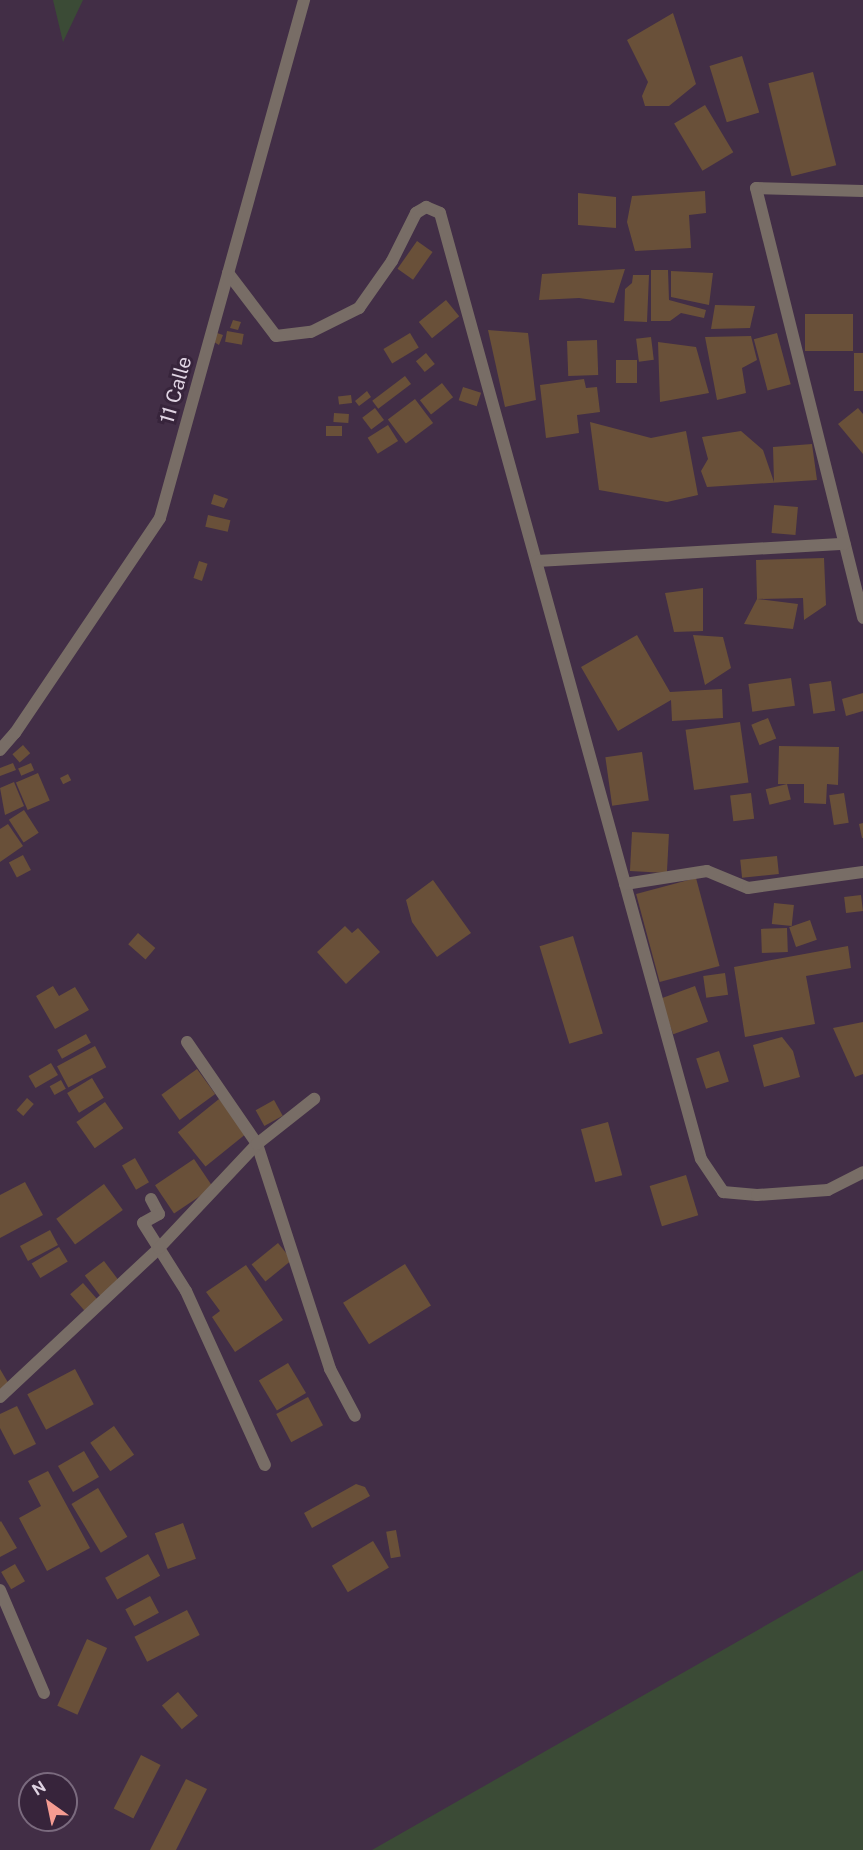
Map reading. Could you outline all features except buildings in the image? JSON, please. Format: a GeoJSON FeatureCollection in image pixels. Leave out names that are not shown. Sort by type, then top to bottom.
{"type":"FeatureCollection","features":[{"type":"Feature","properties":{"kind":"street","name":"11 Calle"},"geometry":{"type":"LineString","coordinates":[[0,750],[15,733],[160,518],[304,0]]}},
{"type":"Feature","properties":{"kind":"street"},"geometry":{"type":"LineString","coordinates":[[863,191],[756,188],[863,618]]}},
{"type":"Feature","properties":{"kind":"street"},"geometry":{"type":"LineString","coordinates":[[228,273],[276,336],[311,332],[358,308],[392,261],[416,213],[426,207],[440,213],[698,1148],[723,1192],[757,1195],[828,1190],[863,1172]]}},
{"type":"Feature","properties":{"kind":"street"},"geometry":{"type":"LineString","coordinates":[[537,561],[845,544]]}},
{"type":"Feature","properties":{"kind":"street"},"geometry":{"type":"LineString","coordinates":[[625,884],[707,872],[748,888],[863,872]]}},
{"type":"Feature","properties":{"kind":"street"},"geometry":{"type":"LineString","coordinates":[[187,1042],[257,1144],[330,1369],[355,1416]]}},
{"type":"Feature","properties":{"kind":"street"},"geometry":{"type":"LineString","coordinates":[[0,1397],[159,1248],[257,1144],[314,1100]]}},
{"type":"Feature","properties":{"kind":"street"},"geometry":{"type":"LineString","coordinates":[[151,1199],[159,1214],[143,1223],[186,1291],[265,1464]]}},
{"type":"Feature","properties":{"kind":"street"},"geometry":{"type":"LineString","coordinates":[[0,1590],[44,1693]]}},
{"type":"Feature","properties":{"kind":"green space"},"geometry":{"type":"Polygon","coordinates":[[[53,0],[83,0],[63,42],[53,0]]]}},
{"type":"Feature","properties":{"kind":"green space"},"geometry":{"type":"Polygon","coordinates":[[[863,1570],[863,1850],[372,1850],[863,1570]]]}}]}
